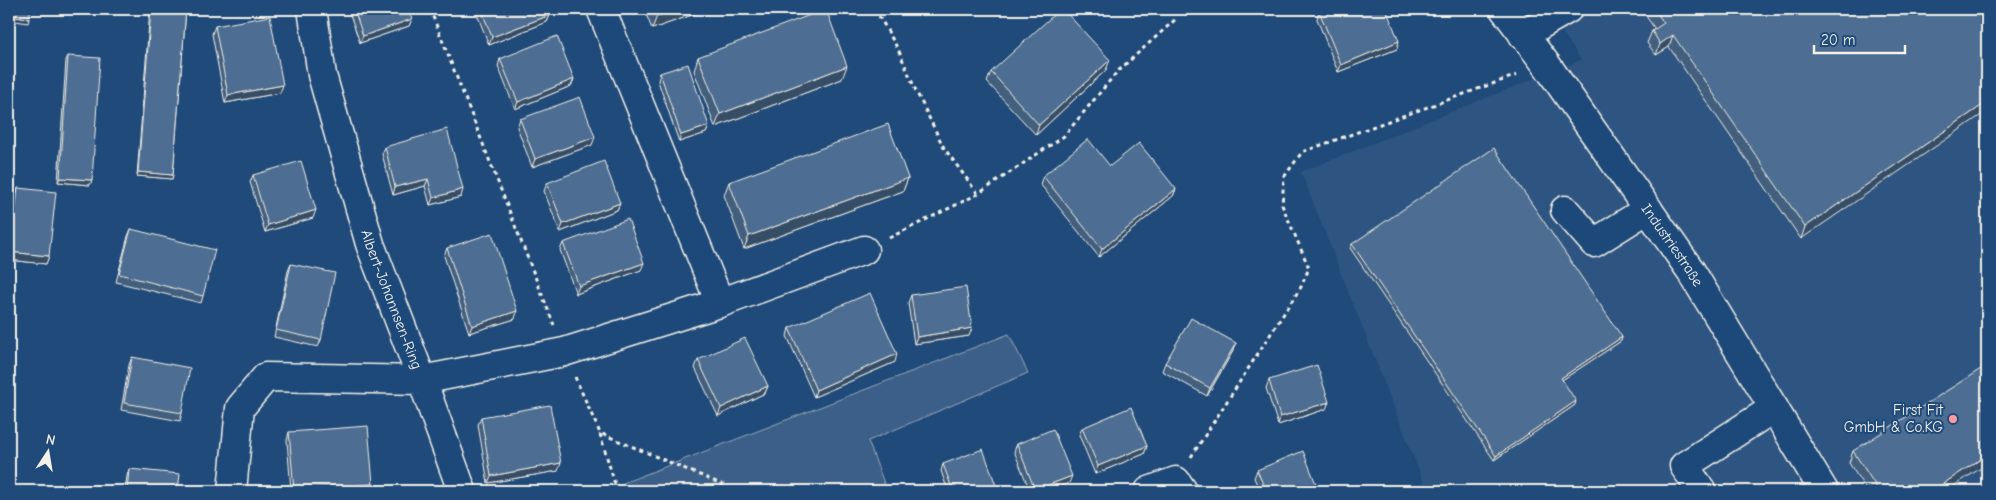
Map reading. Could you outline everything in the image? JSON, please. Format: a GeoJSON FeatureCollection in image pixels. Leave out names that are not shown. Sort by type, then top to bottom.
{"type":"FeatureCollection","features":[{"type":"Feature","properties":{"kind":"street","name":"Albert-Johannsen-Ring"},"geometry":{"type":"LineString","coordinates":[[312,9],[322,75],[370,244],[422,380],[564,352],[720,303],[864,250]]}},
{"type":"Feature","properties":{"kind":"street"},"geometry":{"type":"LineString","coordinates":[[601,9],[720,303]]}},
{"type":"Feature","properties":{"kind":"street","name":"Industriestraße"},"geometry":{"type":"LineString","coordinates":[[1504,9],[1546,64],[1691,271],[1824,491]]}},
{"type":"Feature","properties":{"kind":"street"},"geometry":{"type":"LineString","coordinates":[[1524,35],[1568,9]]}},
{"type":"Feature","properties":{"kind":"street"},"geometry":{"type":"LineString","coordinates":[[1565,210],[1594,244],[1648,209]]}},
{"type":"Feature","properties":{"kind":"street"},"geometry":{"type":"LineString","coordinates":[[232,491],[240,408],[266,377],[422,380],[462,491]]}},
{"type":"Feature","properties":{"kind":"street"},"geometry":{"type":"LineString","coordinates":[[1702,491],[1684,466],[1774,408]]}},
{"type":"Feature","properties":{"kind":"street"},"geometry":{"type":"LineString","coordinates":[[1149,491],[1180,486]]}},
{"type":"Feature","properties":{"kind":"path"},"geometry":{"type":"LineString","coordinates":[[430,9],[564,352],[600,433],[617,491]]}},
{"type":"Feature","properties":{"kind":"path"},"geometry":{"type":"LineString","coordinates":[[875,9],[898,49],[944,148],[978,194]]}},
{"type":"Feature","properties":{"kind":"path"},"geometry":{"type":"LineString","coordinates":[[864,250],[978,194],[1064,136],[1117,72],[1177,18]]}},
{"type":"Feature","properties":{"kind":"path"},"geometry":{"type":"LineString","coordinates":[[1180,486],[1301,286],[1309,268],[1282,205],[1284,177],[1302,152],[1546,64]]}},
{"type":"Feature","properties":{"kind":"path"},"geometry":{"type":"LineString","coordinates":[[600,433],[726,486],[729,491]]}},
{"type":"Feature","properties":{"kind":"shaded area"},"geometry":{"type":"Polygon","coordinates":[[[1547,9],[1987,9],[1987,491],[1427,491],[1301,172],[1581,60],[1547,9]]]}},
{"type":"Feature","properties":{"kind":"shaded area"},"geometry":{"type":"Polygon","coordinates":[[[1009,334],[1028,373],[868,441],[887,491],[626,491],[623,483],[1009,334]]]}},
{"type":"Feature","properties":{"kind":"building"},"geometry":{"type":"Polygon","coordinates":[[[9,9],[31,9],[29,19],[9,16],[9,9]]]}},
{"type":"Feature","properties":{"kind":"building"},"geometry":{"type":"Polygon","coordinates":[[[151,9],[186,9],[173,175],[138,172],[151,9]]]}},
{"type":"Feature","properties":{"kind":"building"},"geometry":{"type":"Polygon","coordinates":[[[354,9],[408,9],[412,19],[363,36],[354,9]]]}},
{"type":"Feature","properties":{"kind":"building"},"geometry":{"type":"Polygon","coordinates":[[[481,9],[548,9],[550,15],[492,37],[481,9]]]}},
{"type":"Feature","properties":{"kind":"building"},"geometry":{"type":"Polygon","coordinates":[[[654,9],[676,9],[657,16],[654,9]]]}},
{"type":"Feature","properties":{"kind":"building"},"geometry":{"type":"Polygon","coordinates":[[[826,9],[847,66],[720,114],[698,57],[826,9]]]}},
{"type":"Feature","properties":{"kind":"building"},"geometry":{"type":"Polygon","coordinates":[[[1060,9],[1063,9],[1110,60],[1039,125],[991,72],[1060,9]]]}},
{"type":"Feature","properties":{"kind":"building"},"geometry":{"type":"Polygon","coordinates":[[[1326,9],[1386,9],[1399,41],[1341,65],[1319,11],[1326,9]]]}},
{"type":"Feature","properties":{"kind":"building"},"geometry":{"type":"Polygon","coordinates":[[[1654,9],[1987,9],[1987,102],[1805,227],[1673,35],[1660,44],[1652,31],[1664,23],[1654,9]]]}},
{"type":"Feature","properties":{"kind":"building"},"geometry":{"type":"Polygon","coordinates":[[[270,16],[283,85],[228,95],[215,26],[270,16]]]}},
{"type":"Feature","properties":{"kind":"building"},"geometry":{"type":"Polygon","coordinates":[[[557,36],[574,79],[518,102],[500,59],[557,36]]]}},
{"type":"Feature","properties":{"kind":"building"},"geometry":{"type":"Polygon","coordinates":[[[68,56],[100,58],[92,180],[60,178],[68,56]]]}},
{"type":"Feature","properties":{"kind":"building"},"geometry":{"type":"Polygon","coordinates":[[[688,64],[709,126],[681,135],[660,73],[688,64]]]}},
{"type":"Feature","properties":{"kind":"building"},"geometry":{"type":"Polygon","coordinates":[[[580,97],[595,137],[535,159],[520,119],[580,97]]]}},
{"type":"Feature","properties":{"kind":"building"},"geometry":{"type":"Polygon","coordinates":[[[888,124],[908,178],[749,236],[729,182],[888,124]]]}},
{"type":"Feature","properties":{"kind":"building"},"geometry":{"type":"Polygon","coordinates":[[[447,129],[463,189],[433,198],[428,179],[395,187],[385,147],[447,129]]]}},
{"type":"Feature","properties":{"kind":"building"},"geometry":{"type":"Polygon","coordinates":[[[1088,139],[1110,166],[1139,143],[1176,189],[1102,249],[1043,176],[1088,139]]]}},
{"type":"Feature","properties":{"kind":"building"},"geometry":{"type":"Polygon","coordinates":[[[1494,148],[1622,337],[1561,378],[1576,401],[1496,456],[1352,244],[1494,148]]]}},
{"type":"Feature","properties":{"kind":"building"},"geometry":{"type":"Polygon","coordinates":[[[301,161],[316,210],[268,225],[253,175],[301,161]]]}},
{"type":"Feature","properties":{"kind":"building"},"geometry":{"type":"Polygon","coordinates":[[[604,161],[620,203],[563,224],[547,183],[604,161]]]}},
{"type":"Feature","properties":{"kind":"building"},"geometry":{"type":"Polygon","coordinates":[[[18,188],[56,192],[49,256],[9,252],[9,213],[15,214],[18,188]]]}},
{"type":"Feature","properties":{"kind":"building"},"geometry":{"type":"Polygon","coordinates":[[[628,219],[644,263],[579,286],[563,243],[628,219]]]}},
{"type":"Feature","properties":{"kind":"building"},"geometry":{"type":"Polygon","coordinates":[[[131,229],[215,250],[203,296],[119,274],[131,229]]]}},
{"type":"Feature","properties":{"kind":"building"},"geometry":{"type":"Polygon","coordinates":[[[492,233],[517,311],[472,326],[447,248],[492,233]]]}},
{"type":"Feature","properties":{"kind":"building"},"geometry":{"type":"Polygon","coordinates":[[[291,264],[335,273],[321,340],[276,330],[291,264]]]}},
{"type":"Feature","properties":{"kind":"building"},"geometry":{"type":"Polygon","coordinates":[[[966,287],[972,328],[917,337],[911,295],[966,287]]]}},
{"type":"Feature","properties":{"kind":"building"},"geometry":{"type":"Polygon","coordinates":[[[870,293],[897,354],[816,390],[789,328],[870,293]]]}},
{"type":"Feature","properties":{"kind":"building"},"geometry":{"type":"Polygon","coordinates":[[[1191,318],[1236,343],[1210,388],[1165,363],[1191,318]]]}},
{"type":"Feature","properties":{"kind":"building"},"geometry":{"type":"Polygon","coordinates":[[[745,338],[768,386],[721,408],[698,360],[745,338]]]}},
{"type":"Feature","properties":{"kind":"building"},"geometry":{"type":"Polygon","coordinates":[[[132,357],[190,368],[182,413],[124,403],[132,357]]]}},
{"type":"Feature","properties":{"kind":"building"},"geometry":{"type":"Polygon","coordinates":[[[1317,365],[1329,402],[1280,417],[1269,380],[1317,365]]]}},
{"type":"Feature","properties":{"kind":"building","name":"First Fit GmbH & Co.KG"},"geometry":{"type":"Polygon","coordinates":[[[1987,365],[1987,455],[1932,491],[1879,491],[1853,451],[1987,365]]]}},
{"type":"Feature","properties":{"kind":"building"},"geometry":{"type":"Polygon","coordinates":[[[550,405],[561,463],[491,476],[481,417],[550,405]]]}},
{"type":"Feature","properties":{"kind":"building"},"geometry":{"type":"Polygon","coordinates":[[[1131,407],[1147,446],[1098,466],[1082,428],[1131,407]]]}},
{"type":"Feature","properties":{"kind":"building"},"geometry":{"type":"Polygon","coordinates":[[[368,426],[373,484],[294,490],[289,432],[368,426]]]}},
{"type":"Feature","properties":{"kind":"building"},"geometry":{"type":"Polygon","coordinates":[[[1053,429],[1072,476],[1035,490],[1017,444],[1053,429]]]}},
{"type":"Feature","properties":{"kind":"building"},"geometry":{"type":"Polygon","coordinates":[[[983,449],[998,491],[953,491],[943,464],[983,449]]]}},
{"type":"Feature","properties":{"kind":"building"},"geometry":{"type":"Polygon","coordinates":[[[1303,451],[1318,489],[1312,491],[1266,491],[1257,470],[1303,451]]]}},
{"type":"Feature","properties":{"kind":"building"},"geometry":{"type":"Polygon","coordinates":[[[129,469],[180,474],[178,491],[127,491],[129,469]]]}},
{"type":"Feature","properties":{"kind":"place","name":"First Fit GmbH & Co.KG"},"geometry":{"type":"Point","coordinates":[1953,419]}}]}
